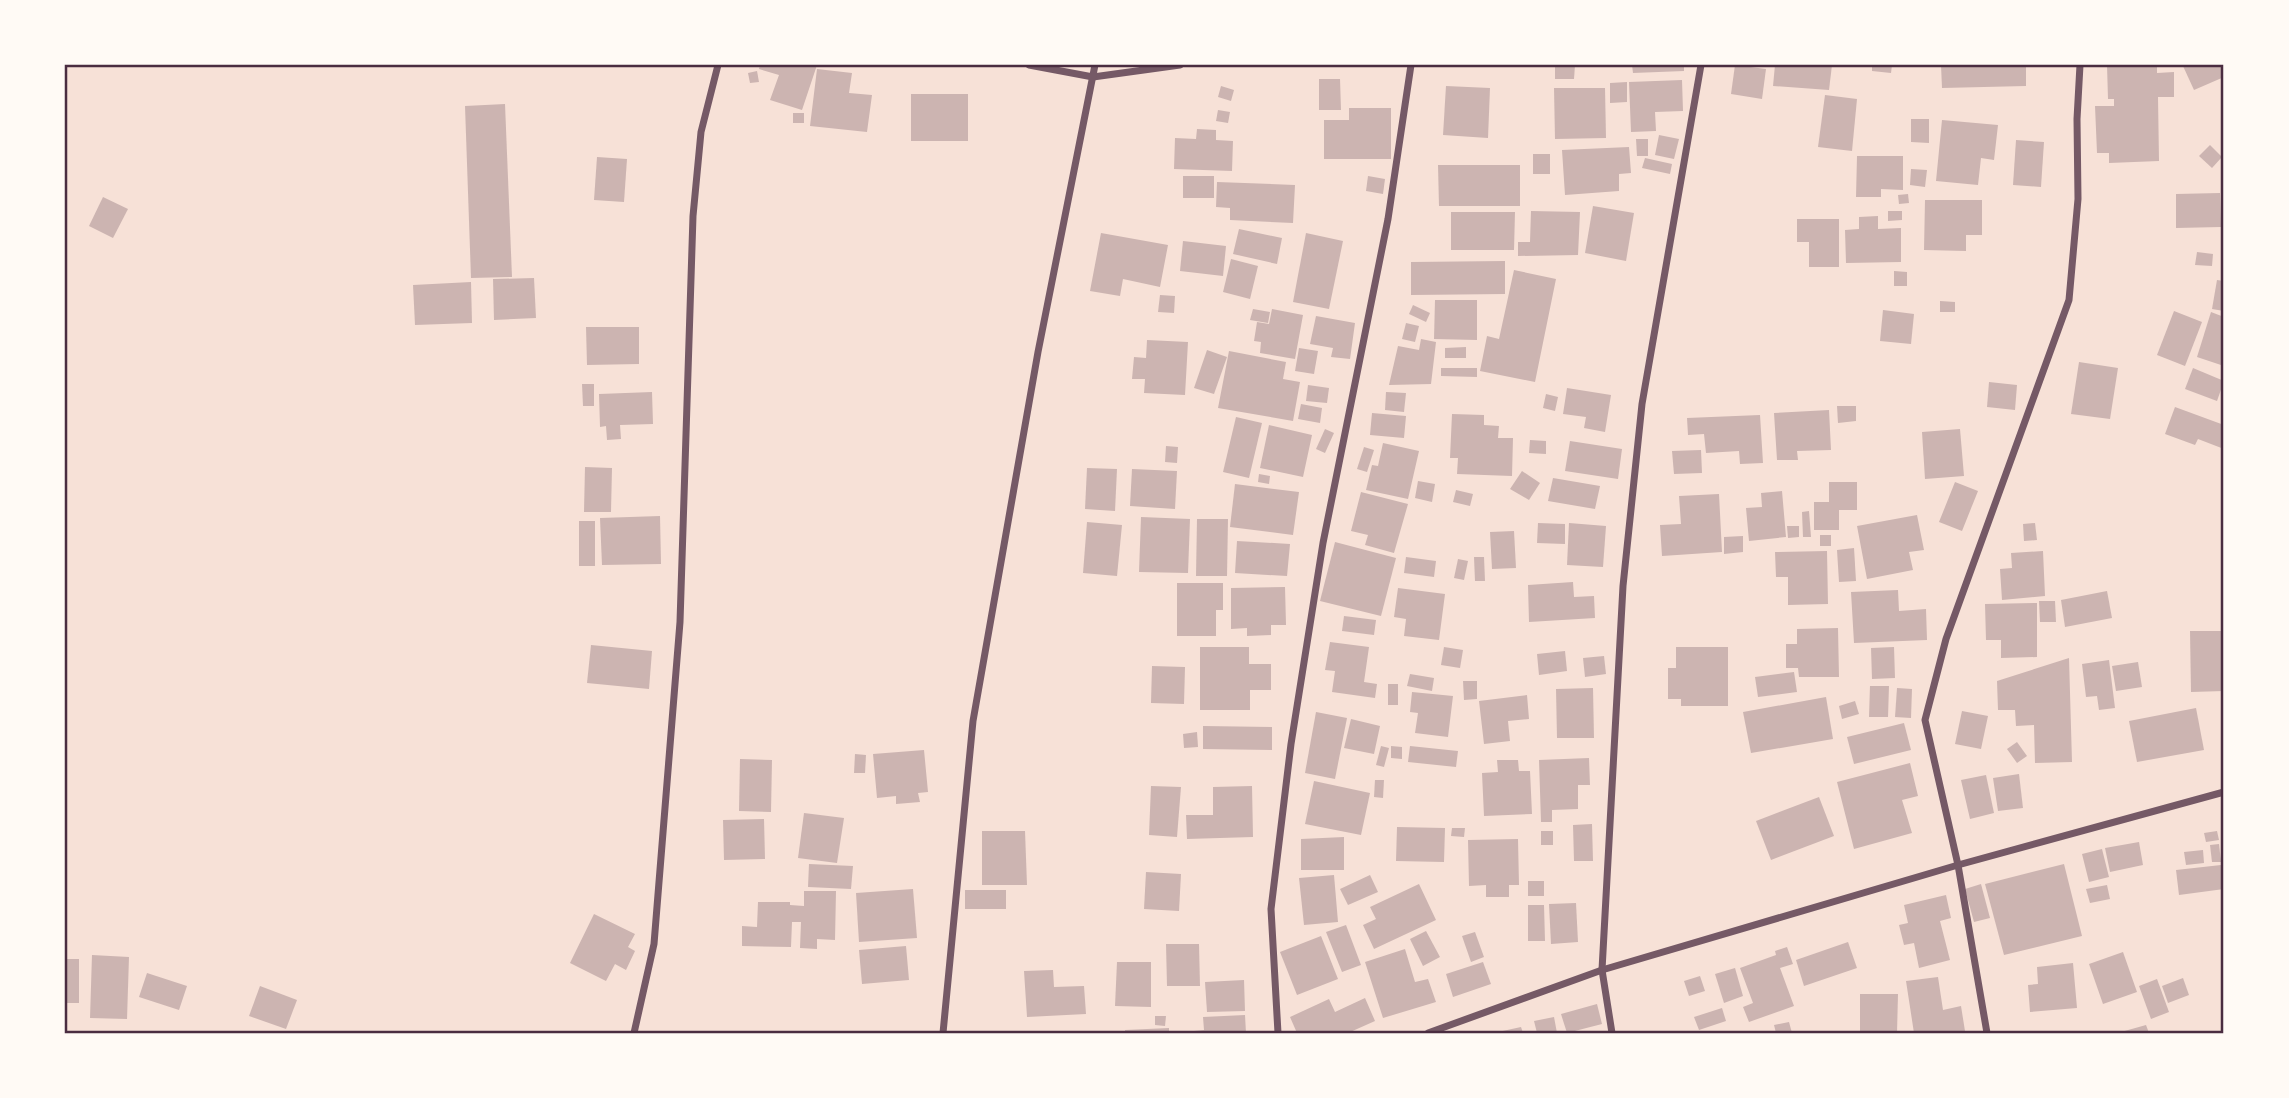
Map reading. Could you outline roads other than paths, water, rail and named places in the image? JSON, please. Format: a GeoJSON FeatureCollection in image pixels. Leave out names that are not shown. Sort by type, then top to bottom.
{"type":"FeatureCollection","features":[{"type":"Feature","properties":{"kind":"street"},"geometry":{"type":"LineString","coordinates":[[634,1033],[656,931],[681,622],[693,216],[701,132],[719,65]]}},
{"type":"Feature","properties":{"kind":"street"},"geometry":{"type":"LineString","coordinates":[[1029,65],[1093,77],[1180,65]]}},
{"type":"Feature","properties":{"kind":"street"},"geometry":{"type":"LineString","coordinates":[[943,1033],[973,721],[1038,352],[1095,65]]}},
{"type":"Feature","properties":{"kind":"street"},"geometry":{"type":"LineString","coordinates":[[1278,1033],[1271,909],[1292,744],[1323,543],[1388,219],[1411,65]]}},
{"type":"Feature","properties":{"kind":"street"},"geometry":{"type":"LineString","coordinates":[[1612,1033],[1602,970],[1623,586],[1642,404],[1701,65]]}},
{"type":"Feature","properties":{"kind":"street"},"geometry":{"type":"LineString","coordinates":[[1987,1033],[1958,865],[1925,720],[1946,639],[2069,299],[2078,199],[2077,119],[2080,65]]}},
{"type":"Feature","properties":{"kind":"street"},"geometry":{"type":"LineString","coordinates":[[1428,1033],[1602,970],[1958,865],[2224,792]]}}]}
